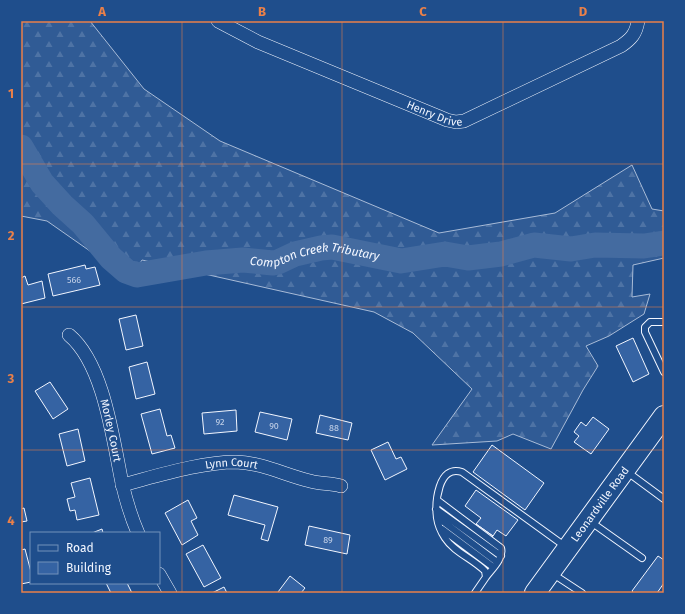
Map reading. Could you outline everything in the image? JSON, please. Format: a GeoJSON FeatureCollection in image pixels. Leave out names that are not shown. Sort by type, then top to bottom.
{"type":"FeatureCollection","features":[{"type":"Feature","properties":{"kind":"main road","name":"Leonardville Road"},"geometry":{"type":"LineString","coordinates":[[535,593],[664,416]]}},
{"type":"Feature","properties":{"kind":"street","name":"Henry Drive"},"geometry":{"type":"LineString","coordinates":[[218,21],[265,45],[446,120],[456,122],[464,121],[488,110],[621,46],[631,39],[636,31],[638,21]]}},
{"type":"Feature","properties":{"kind":"street","name":"Morley Court"},"geometry":{"type":"LineString","coordinates":[[69,335],[74,339],[90,362],[98,380],[122,485],[138,532]]}},
{"type":"Feature","properties":{"kind":"street","name":"Lynn Court"},"geometry":{"type":"LineString","coordinates":[[122,485],[200,466],[236,462],[263,466],[310,481],[341,486]]}},
{"type":"Feature","properties":{"kind":"street"},"geometry":{"type":"LineString","coordinates":[[160,576],[170,593]]}},
{"type":"Feature","properties":{"kind":"lane"},"geometry":{"type":"LineString","coordinates":[[664,322],[650,322],[645,327],[645,332],[664,372]]}},
{"type":"Feature","properties":{"kind":"lane"},"geometry":{"type":"LineString","coordinates":[[624,470],[664,499]]}},
{"type":"Feature","properties":{"kind":"lane"},"geometry":{"type":"LineString","coordinates":[[486,578],[485,571],[450,544],[440,528],[436,509],[439,484],[451,472],[462,472],[568,548]]}},
{"type":"Feature","properties":{"kind":"lane"},"geometry":{"type":"LineString","coordinates":[[437,500],[498,545],[502,550],[499,559],[475,593]]}},
{"type":"Feature","properties":{"kind":"lane"},"geometry":{"type":"LineString","coordinates":[[436,509],[499,559]]}},
{"type":"Feature","properties":{"kind":"lane"},"geometry":{"type":"LineString","coordinates":[[437,517],[499,559]]}},
{"type":"Feature","properties":{"kind":"lane"},"geometry":{"type":"LineString","coordinates":[[588,520],[642,558]]}},
{"type":"Feature","properties":{"kind":"lane"},"geometry":{"type":"LineString","coordinates":[[440,528],[493,567]]}},
{"type":"Feature","properties":{"kind":"lane"},"geometry":{"type":"LineString","coordinates":[[550,572],[582,593]]}},
{"type":"Feature","properties":{"kind":"green space"},"geometry":{"type":"Polygon","coordinates":[[[21,21],[90,21],[144,89],[220,141],[439,233],[555,213],[632,165],[652,209],[664,211],[664,258],[633,265],[632,297],[650,294],[644,314],[609,336],[586,346],[598,366],[583,390],[551,449],[513,434],[497,441],[432,445],[472,389],[413,333],[374,312],[142,260],[130,279],[47,221],[21,216],[21,21]]]}},
{"type":"Feature","properties":{"kind":"building"},"geometry":{"type":"Polygon","coordinates":[[[85,265],[86,269],[95,267],[100,285],[53,296],[48,274],[85,265]]]}},
{"type":"Feature","properties":{"kind":"building"},"geometry":{"type":"Polygon","coordinates":[[[25,276],[28,285],[42,281],[45,298],[21,304],[21,278],[25,276]]]}},
{"type":"Feature","properties":{"kind":"building"},"geometry":{"type":"Polygon","coordinates":[[[136,315],[143,346],[126,350],[119,319],[136,315]]]}},
{"type":"Feature","properties":{"kind":"building"},"geometry":{"type":"Polygon","coordinates":[[[633,338],[649,374],[633,382],[616,346],[633,338]]]}},
{"type":"Feature","properties":{"kind":"building"},"geometry":{"type":"Polygon","coordinates":[[[147,362],[155,394],[136,399],[129,367],[147,362]]]}},
{"type":"Feature","properties":{"kind":"building"},"geometry":{"type":"Polygon","coordinates":[[[50,382],[68,409],[53,419],[35,391],[50,382]]]}},
{"type":"Feature","properties":{"kind":"building"},"geometry":{"type":"Polygon","coordinates":[[[160,409],[167,436],[171,435],[175,448],[152,454],[141,414],[160,409]]]}},
{"type":"Feature","properties":{"kind":"building"},"geometry":{"type":"Polygon","coordinates":[[[236,410],[237,431],[204,434],[202,413],[236,410]]]}},
{"type":"Feature","properties":{"kind":"building"},"geometry":{"type":"Polygon","coordinates":[[[260,412],[292,419],[287,440],[255,432],[260,412]]]}},
{"type":"Feature","properties":{"kind":"building"},"geometry":{"type":"Polygon","coordinates":[[[320,415],[352,423],[348,440],[316,433],[320,415]]]}},
{"type":"Feature","properties":{"kind":"building"},"geometry":{"type":"Polygon","coordinates":[[[593,417],[609,429],[591,454],[574,442],[579,436],[574,432],[581,422],[586,426],[593,417]]]}},
{"type":"Feature","properties":{"kind":"building"},"geometry":{"type":"Polygon","coordinates":[[[78,429],[85,461],[67,466],[59,434],[78,429]]]}},
{"type":"Feature","properties":{"kind":"building"},"geometry":{"type":"Polygon","coordinates":[[[388,442],[396,459],[401,457],[407,469],[385,480],[371,450],[388,442]]]}},
{"type":"Feature","properties":{"kind":"building"},"geometry":{"type":"Polygon","coordinates":[[[492,445],[544,483],[525,510],[473,472],[492,445]]]}},
{"type":"Feature","properties":{"kind":"building"},"geometry":{"type":"Polygon","coordinates":[[[90,478],[99,515],[77,520],[75,510],[70,511],[67,499],[75,497],[71,483],[90,478]]]}},
{"type":"Feature","properties":{"kind":"building"},"geometry":{"type":"Polygon","coordinates":[[[476,490],[518,520],[506,536],[497,530],[493,536],[476,524],[481,518],[465,506],[476,490]]]}},
{"type":"Feature","properties":{"kind":"building"},"geometry":{"type":"Polygon","coordinates":[[[234,495],[278,507],[268,541],[261,539],[265,525],[228,515],[234,495]]]}},
{"type":"Feature","properties":{"kind":"building"},"geometry":{"type":"Polygon","coordinates":[[[188,500],[197,518],[191,521],[198,535],[182,545],[165,513],[188,500]]]}},
{"type":"Feature","properties":{"kind":"building"},"geometry":{"type":"Polygon","coordinates":[[[24,508],[27,521],[21,522],[21,509],[24,508]]]}},
{"type":"Feature","properties":{"kind":"building"},"geometry":{"type":"Polygon","coordinates":[[[476,524],[493,536],[479,554],[464,543],[476,524]]]}},
{"type":"Feature","properties":{"kind":"building"},"geometry":{"type":"Polygon","coordinates":[[[309,526],[350,535],[347,554],[305,545],[309,526]]]}},
{"type":"Feature","properties":{"kind":"building"},"geometry":{"type":"Polygon","coordinates":[[[102,529],[103,532],[94,532],[102,529]]]}},
{"type":"Feature","properties":{"kind":"building"},"geometry":{"type":"Polygon","coordinates":[[[203,545],[221,578],[204,587],[186,554],[203,545]]]}},
{"type":"Feature","properties":{"kind":"building"},"geometry":{"type":"Polygon","coordinates":[[[25,549],[30,568],[30,582],[21,584],[21,550],[25,549]]]}},
{"type":"Feature","properties":{"kind":"building"},"geometry":{"type":"Polygon","coordinates":[[[658,556],[664,560],[664,583],[657,593],[634,593],[632,591],[658,556]]]}},
{"type":"Feature","properties":{"kind":"building"},"geometry":{"type":"Polygon","coordinates":[[[290,576],[305,588],[301,593],[279,593],[278,592],[290,576]]]}},
{"type":"Feature","properties":{"kind":"building"},"geometry":{"type":"Polygon","coordinates":[[[106,584],[128,584],[132,593],[111,593],[106,584]]]}},
{"type":"Feature","properties":{"kind":"building"},"geometry":{"type":"Polygon","coordinates":[[[224,587],[227,593],[212,593],[224,587]]]}},
{"type":"Feature","properties":{"kind":"waterway","name":"Compton Creek Tributary"},"geometry":{"type":"LineString","coordinates":[[21,147],[42,183],[62,205],[83,224],[111,258],[126,271],[137,275],[206,263],[243,260],[273,263],[295,254],[332,247],[401,261],[445,254],[468,258],[501,254],[534,245],[571,249],[595,245],[644,246],[664,243]]}}]}
